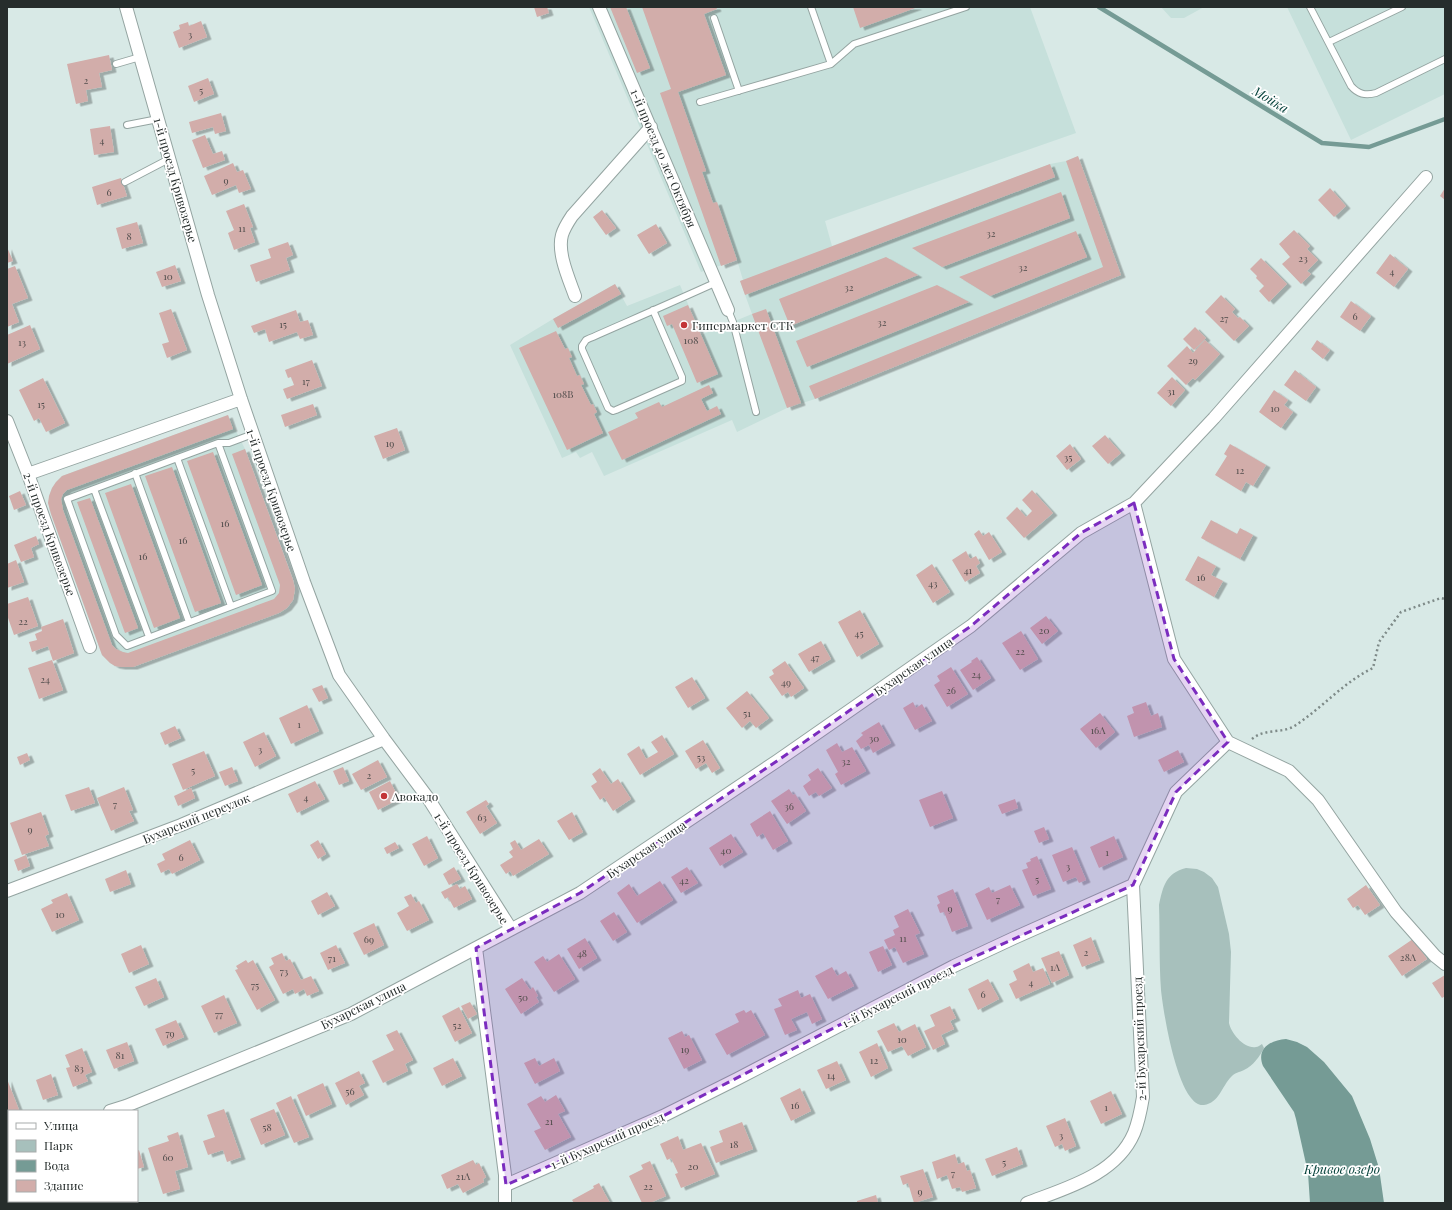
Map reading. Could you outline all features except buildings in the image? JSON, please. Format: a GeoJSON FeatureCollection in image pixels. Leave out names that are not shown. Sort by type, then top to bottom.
{"type":"FeatureCollection","features":[{"type":"Feature","properties":{"kind":"street","name":"1-й проезд Кривозерье"},"geometry":{"type":"LineString","coordinates":[[126,7],[208,295],[241,399],[304,582],[339,675],[384,739],[416,780],[511,929]]}},
{"type":"Feature","properties":{"kind":"street","name":"1-й проезд 40 лет Октября"},"geometry":{"type":"LineString","coordinates":[[599,7],[728,310]]}},
{"type":"Feature","properties":{"kind":"street"},"geometry":{"type":"LineString","coordinates":[[575,296],[562,258],[560,247],[566,226],[572,216],[651,127]]}},
{"type":"Feature","properties":{"kind":"street","name":"Бухарская улица"},"geometry":{"type":"LineString","coordinates":[[113,1110],[351,1014],[580,893],[777,761],[970,626],[1081,533],[1134,504],[1219,412],[1426,177]]}},
{"type":"Feature","properties":{"kind":"street"},"geometry":{"type":"LineString","coordinates":[[28,474],[241,399]]}},
{"type":"Feature","properties":{"kind":"street","name":"2-й проезд Кривозерье"},"geometry":{"type":"LineString","coordinates":[[7,421],[28,474],[90,647]]}},
{"type":"Feature","properties":{"kind":"street"},"geometry":{"type":"LineString","coordinates":[[1134,504],[1174,659],[1228,742],[1289,771],[1318,800],[1396,912],[1435,956],[1445,964]]}},
{"type":"Feature","properties":{"kind":"street","name":"Бухарский переулок"},"geometry":{"type":"LineString","coordinates":[[7,891],[181,825],[384,739]]}},
{"type":"Feature","properties":{"kind":"street"},"geometry":{"type":"LineString","coordinates":[[1133,885],[1176,792],[1228,742]]}},
{"type":"Feature","properties":{"kind":"street","name":"1-й Бухарский проезд"},"geometry":{"type":"LineString","coordinates":[[506,1185],[689,1103],[954,966],[1133,885]]}},
{"type":"Feature","properties":{"kind":"street","name":"2-й Бухарский проезд"},"geometry":{"type":"LineString","coordinates":[[1027,1203],[1071,1187],[1089,1178],[1106,1167],[1122,1152],[1134,1134],[1140,1115],[1143,1097],[1133,885]]}},
{"type":"Feature","properties":{"kind":"street"},"geometry":{"type":"LineString","coordinates":[[476,948],[506,1185],[505,1203]]}},
{"type":"Feature","properties":{"kind":"lane"},"geometry":{"type":"LineString","coordinates":[[811,7],[831,64]]}},
{"type":"Feature","properties":{"kind":"lane"},"geometry":{"type":"LineString","coordinates":[[700,102],[831,64],[854,44],[966,7]]}},
{"type":"Feature","properties":{"kind":"lane"},"geometry":{"type":"LineString","coordinates":[[1310,7],[1351,86],[1362,94],[1369,95],[1376,93],[1445,59]]}},
{"type":"Feature","properties":{"kind":"lane"},"geometry":{"type":"LineString","coordinates":[[1329,42],[1402,7]]}},
{"type":"Feature","properties":{"kind":"lane"},"geometry":{"type":"LineString","coordinates":[[714,18],[739,91]]}},
{"type":"Feature","properties":{"kind":"lane"},"geometry":{"type":"LineString","coordinates":[[116,64],[140,57]]}},
{"type":"Feature","properties":{"kind":"lane"},"geometry":{"type":"LineString","coordinates":[[127,125],[158,119]]}},
{"type":"Feature","properties":{"kind":"lane"},"geometry":{"type":"LineString","coordinates":[[125,182],[169,159]]}},
{"type":"Feature","properties":{"kind":"lane"},"geometry":{"type":"LineString","coordinates":[[653,310],[682,379],[680,382],[616,410],[610,410],[582,349],[582,346],[586,340],[653,310],[717,282]]}},
{"type":"Feature","properties":{"kind":"lane"},"geometry":{"type":"LineString","coordinates":[[728,310],[733,322],[756,412]]}},
{"type":"Feature","properties":{"kind":"lane"},"geometry":{"type":"LineString","coordinates":[[218,442],[272,591],[127,646],[116,635],[67,499],[218,442],[229,443],[253,434]]}},
{"type":"Feature","properties":{"kind":"lane"},"geometry":{"type":"LineString","coordinates":[[177,458],[231,606]]}},
{"type":"Feature","properties":{"kind":"lane"},"geometry":{"type":"LineString","coordinates":[[135,473],[189,622]]}},
{"type":"Feature","properties":{"kind":"lane"},"geometry":{"type":"LineString","coordinates":[[94,489],[149,637]]}},
{"type":"Feature","properties":{"kind":"path"},"geometry":{"type":"LineString","coordinates":[[1242,749],[1257,735],[1294,727],[1359,675],[1373,668],[1379,642],[1401,612],[1441,598],[1445,599]]}},
{"type":"Feature","properties":{"kind":"highlighted area"},"geometry":{"type":"Polygon","coordinates":[[[1134,503],[1174,659],[1228,742],[1176,792],[1133,885],[954,966],[663,1116],[506,1185],[476,948],[580,893],[777,761],[971,626],[1081,533],[1134,503]]]}},
{"type":"Feature","properties":{"kind":"shaded area"},"geometry":{"type":"Polygon","coordinates":[[[589,7],[1030,7],[1076,133],[825,221],[832,246],[1050,164],[1066,161],[1078,156],[1121,275],[815,399],[787,408],[737,432],[732,420],[604,476],[592,452],[580,458],[576,452],[562,458],[510,345],[615,284],[627,306],[680,285],[701,335],[752,314],[740,281],[743,280],[737,260],[701,272],[589,7]]]}},
{"type":"Feature","properties":{"kind":"shaded area"},"geometry":{"type":"Polygon","coordinates":[[[1161,7],[1204,7],[1184,18],[1171,18],[1161,7]]]}},
{"type":"Feature","properties":{"kind":"shaded area"},"geometry":{"type":"Polygon","coordinates":[[[1287,7],[1445,7],[1445,94],[1351,140],[1287,7]]]}},
{"type":"Feature","properties":{"kind":"shaded area"},"geometry":{"type":"Polygon","coordinates":[[[228,415],[245,449],[293,600],[287,608],[279,613],[133,667],[115,666],[102,655],[49,509],[49,496],[52,488],[62,476],[228,415]]]}},
{"type":"Feature","properties":{"kind":"green space"},"geometry":{"type":"Polygon","coordinates":[[[1186,868],[1197,869],[1204,872],[1212,878],[1218,887],[1229,934],[1231,952],[1230,1027],[1235,1036],[1247,1046],[1257,1047],[1262,1044],[1264,1048],[1253,1063],[1232,1076],[1217,1098],[1209,1104],[1204,1105],[1195,1102],[1187,1091],[1179,1075],[1169,1036],[1161,990],[1159,905],[1166,881],[1174,873],[1186,868]]]}},
{"type":"Feature","properties":{"kind":"water","name":"Кривое озеро"},"geometry":{"type":"Polygon","coordinates":[[[1286,1039],[1307,1047],[1324,1062],[1352,1096],[1370,1139],[1379,1168],[1384,1203],[1310,1203],[1308,1173],[1294,1112],[1263,1066],[1261,1060],[1261,1055],[1266,1046],[1275,1041],[1286,1039]]]}},
{"type":"Feature","properties":{"kind":"waterway","name":"Мойка"},"geometry":{"type":"LineString","coordinates":[[1099,7],[1322,143],[1369,147],[1445,119]]}},
{"type":"Feature","properties":{"kind":"place","name":"Гипермаркет СТК"},"geometry":{"type":"Point","coordinates":[684,325]}},
{"type":"Feature","properties":{"kind":"place","name":"Авокадо"},"geometry":{"type":"Point","coordinates":[384,796]}}]}
